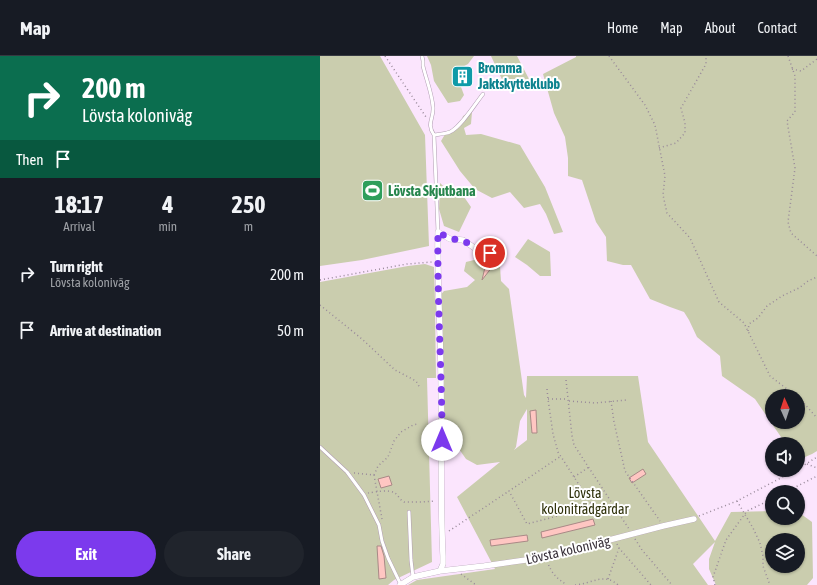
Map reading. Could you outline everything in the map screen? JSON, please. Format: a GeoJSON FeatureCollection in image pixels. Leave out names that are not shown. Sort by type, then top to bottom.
{"type":"FeatureCollection","features":[{"type":"Feature","properties":{"kind":"street"},"geometry":{"type":"LineString","coordinates":[[438,232],[450,239],[463,240],[476,249],[483,249],[497,258]]}},
{"type":"Feature","properties":{"kind":"street"},"geometry":{"type":"LineString","coordinates":[[438,232],[442,385],[440,537],[443,564],[440,571]]}},
{"type":"Feature","properties":{"kind":"street","name":"Lövsta koloniväg"},"geometry":{"type":"LineString","coordinates":[[401,585],[413,577],[440,571],[533,559],[694,519]]}},
{"type":"Feature","properties":{"kind":"lane"},"geometry":{"type":"LineString","coordinates":[[422,56],[433,108],[430,126],[434,135],[438,232]]}},
{"type":"Feature","properties":{"kind":"lane"},"geometry":{"type":"LineString","coordinates":[[434,135],[451,132],[483,94]]}},
{"type":"Feature","properties":{"kind":"lane"},"geometry":{"type":"LineString","coordinates":[[320,447],[347,472],[364,494],[379,525],[382,541],[388,558],[401,585]]}},
{"type":"Feature","properties":{"kind":"lane"},"geometry":{"type":"LineString","coordinates":[[437,458],[442,465]]}},
{"type":"Feature","properties":{"kind":"lane"},"geometry":{"type":"LineString","coordinates":[[409,512],[413,577]]}},
{"type":"Feature","properties":{"kind":"path"},"geometry":{"type":"LineString","coordinates":[[386,56],[426,116],[430,126]]}},
{"type":"Feature","properties":{"kind":"path"},"geometry":{"type":"LineString","coordinates":[[609,56],[645,105],[655,125],[665,176],[663,195],[667,214],[690,238],[719,302],[744,323],[770,376],[787,389]]}},
{"type":"Feature","properties":{"kind":"path"},"geometry":{"type":"LineString","coordinates":[[659,148],[676,143],[685,133],[685,123],[681,108],[706,64],[706,56]]}},
{"type":"Feature","properties":{"kind":"path"},"geometry":{"type":"LineString","coordinates":[[788,56],[795,76],[795,112],[788,121],[795,168],[788,222],[792,233],[817,256]]}},
{"type":"Feature","properties":{"kind":"path"},"geometry":{"type":"LineString","coordinates":[[792,69],[801,71],[817,59]]}},
{"type":"Feature","properties":{"kind":"path"},"geometry":{"type":"LineString","coordinates":[[320,280],[407,264],[438,262]]}},
{"type":"Feature","properties":{"kind":"path"},"geometry":{"type":"LineString","coordinates":[[744,323],[749,324],[758,318],[767,306],[817,277]]}},
{"type":"Feature","properties":{"kind":"path"},"geometry":{"type":"LineString","coordinates":[[320,305],[362,339],[395,370],[416,381],[420,388]]}},
{"type":"Feature","properties":{"kind":"path"},"geometry":{"type":"LineString","coordinates":[[748,331],[749,324]]}},
{"type":"Feature","properties":{"kind":"path"},"geometry":{"type":"LineString","coordinates":[[566,380],[574,445],[642,550],[672,585]]}},
{"type":"Feature","properties":{"kind":"path"},"geometry":{"type":"LineString","coordinates":[[509,491],[527,524],[580,510],[592,505],[558,452],[553,434],[548,389]]}},
{"type":"Feature","properties":{"kind":"path"},"geometry":{"type":"LineString","coordinates":[[548,399],[595,403],[627,400]]}},
{"type":"Feature","properties":{"kind":"path"},"geometry":{"type":"LineString","coordinates":[[611,401],[625,471],[663,526]]}},
{"type":"Feature","properties":{"kind":"path"},"geometry":{"type":"LineString","coordinates":[[805,404],[817,418]]}},
{"type":"Feature","properties":{"kind":"path"},"geometry":{"type":"LineString","coordinates":[[379,525],[382,522],[382,517],[374,475],[378,466],[388,458],[394,441],[402,432],[413,425],[418,424]]}},
{"type":"Feature","properties":{"kind":"path"},"geometry":{"type":"LineString","coordinates":[[440,537],[561,456]]}},
{"type":"Feature","properties":{"kind":"path"},"geometry":{"type":"LineString","coordinates":[[806,464],[817,458]]}},
{"type":"Feature","properties":{"kind":"path"},"geometry":{"type":"LineString","coordinates":[[806,464],[817,468]]}},
{"type":"Feature","properties":{"kind":"path"},"geometry":{"type":"LineString","coordinates":[[574,476],[589,467]]}},
{"type":"Feature","properties":{"kind":"path"},"geometry":{"type":"LineString","coordinates":[[347,472],[374,475]]}},
{"type":"Feature","properties":{"kind":"path"},"geometry":{"type":"LineString","coordinates":[[800,485],[817,476]]}},
{"type":"Feature","properties":{"kind":"path"},"geometry":{"type":"LineString","coordinates":[[694,519],[737,501],[782,477]]}},
{"type":"Feature","properties":{"kind":"path"},"geometry":{"type":"LineString","coordinates":[[364,494],[391,491],[396,493],[402,502],[441,500]]}},
{"type":"Feature","properties":{"kind":"path"},"geometry":{"type":"LineString","coordinates":[[737,501],[760,543],[763,556],[763,566],[770,585]]}},
{"type":"Feature","properties":{"kind":"path"},"geometry":{"type":"LineString","coordinates":[[715,585],[713,577],[726,540],[747,511],[765,502]]}},
{"type":"Feature","properties":{"kind":"path"},"geometry":{"type":"LineString","coordinates":[[615,539],[619,548],[651,585]]}},
{"type":"Feature","properties":{"kind":"path"},"geometry":{"type":"LineString","coordinates":[[608,579],[619,548]]}},
{"type":"Feature","properties":{"kind":"path"},"geometry":{"type":"LineString","coordinates":[[546,556],[554,576],[568,585]]}},
{"type":"Feature","properties":{"kind":"path"},"geometry":{"type":"LineString","coordinates":[[454,569],[476,585]]}},
{"type":"Feature","properties":{"kind":"path"},"geometry":{"type":"LineString","coordinates":[[575,585],[580,585],[603,578],[608,579],[618,585]]}},
{"type":"Feature","properties":{"kind":"green space","name":"Lövsta Skjutbana"},"geometry":{"type":"Polygon","coordinates":[[[320,56],[380,56],[425,135],[429,246],[362,260],[320,266],[320,56]]]}},
{"type":"Feature","properties":{"kind":"green space"},"geometry":{"type":"Polygon","coordinates":[[[427,56],[474,56],[468,64],[455,71],[464,95],[460,101],[448,103],[434,81],[431,65],[427,56]]]}},
{"type":"Feature","properties":{"kind":"green space"},"geometry":{"type":"Polygon","coordinates":[[[491,56],[517,56],[529,79],[507,90],[491,56]]]}},
{"type":"Feature","properties":{"kind":"green space"},"geometry":{"type":"Polygon","coordinates":[[[576,56],[817,56],[817,451],[805,457],[805,437],[781,437],[776,429],[805,429],[805,389],[765,389],[765,414],[755,399],[722,376],[720,356],[697,337],[684,312],[650,299],[631,265],[623,265],[607,261],[606,237],[596,222],[582,180],[568,176],[568,158],[565,137],[554,113],[543,74],[576,56]]]}},
{"type":"Feature","properties":{"kind":"green space"},"geometry":{"type":"Polygon","coordinates":[[[472,112],[471,124],[464,128],[466,135],[481,134],[520,145],[545,187],[563,232],[554,234],[546,214],[540,204],[524,208],[510,192],[492,198],[475,189],[460,171],[441,141],[447,131],[460,127],[463,116],[472,112]]]}},
{"type":"Feature","properties":{"kind":"green space"},"geometry":{"type":"Polygon","coordinates":[[[440,183],[452,194],[462,194],[471,207],[459,232],[444,226],[439,209],[440,183]]]}},
{"type":"Feature","properties":{"kind":"green space"},"geometry":{"type":"Polygon","coordinates":[[[528,239],[550,252],[551,276],[540,276],[515,257],[528,239]]]}},
{"type":"Feature","properties":{"kind":"green space","name":"Lövsta koloniträdgårdar"},"geometry":{"type":"Polygon","coordinates":[[[478,259],[500,266],[501,281],[509,289],[524,395],[526,398],[527,376],[638,376],[648,442],[715,541],[731,512],[765,511],[765,525],[805,525],[805,517],[812,522],[813,578],[807,585],[716,585],[709,569],[709,559],[715,542],[693,564],[708,585],[408,585],[417,580],[495,569],[457,497],[500,462],[477,465],[466,459],[445,429],[441,318],[435,312],[436,378],[427,378],[432,562],[394,580],[388,585],[320,585],[320,282],[425,264],[434,267],[435,301],[444,291],[467,287],[475,280],[464,271],[466,262],[478,259]],[[527,409],[520,421],[516,447],[514,450],[527,440],[527,409]]]}},
{"type":"Feature","properties":{"kind":"building","name":"Bromma Jaktskytteklubb"},"geometry":{"type":"Polygon","coordinates":[[[463,68],[470,81],[463,85],[456,71],[463,68]]]}},
{"type":"Feature","properties":{"kind":"building"},"geometry":{"type":"Polygon","coordinates":[[[482,254],[496,262],[482,280],[486,263],[479,258],[482,254]]]}},
{"type":"Feature","properties":{"kind":"building"},"geometry":{"type":"Polygon","coordinates":[[[536,410],[537,433],[532,433],[530,411],[536,410]]]}},
{"type":"Feature","properties":{"kind":"building"},"geometry":{"type":"Polygon","coordinates":[[[643,469],[646,474],[632,483],[629,478],[643,469]]]}},
{"type":"Feature","properties":{"kind":"building"},"geometry":{"type":"Polygon","coordinates":[[[389,476],[392,485],[381,488],[378,479],[389,476]]]}},
{"type":"Feature","properties":{"kind":"building"},"geometry":{"type":"Polygon","coordinates":[[[593,519],[595,525],[542,538],[541,532],[593,519]]]}},
{"type":"Feature","properties":{"kind":"building"},"geometry":{"type":"Polygon","coordinates":[[[527,535],[528,541],[491,546],[490,540],[527,535]]]}},
{"type":"Feature","properties":{"kind":"building"},"geometry":{"type":"Polygon","coordinates":[[[377,546],[381,546],[384,556],[386,578],[379,579],[377,546]]]}},
{"type":"Feature","properties":{"kind":"place","name":"Bromma Jaktskytteklubb"},"geometry":{"type":"Point","coordinates":[463,76]}},
{"type":"Feature","properties":{"kind":"place","name":"Lövsta Skjutbana"},"geometry":{"type":"Point","coordinates":[373,191]}},
{"type":"Feature","properties":{"kind":"route"},"geometry":{"type":"LineString","coordinates":[[442,440],[438,232],[450,239],[463,240],[476,249],[483,249],[490,253]]}}]}
